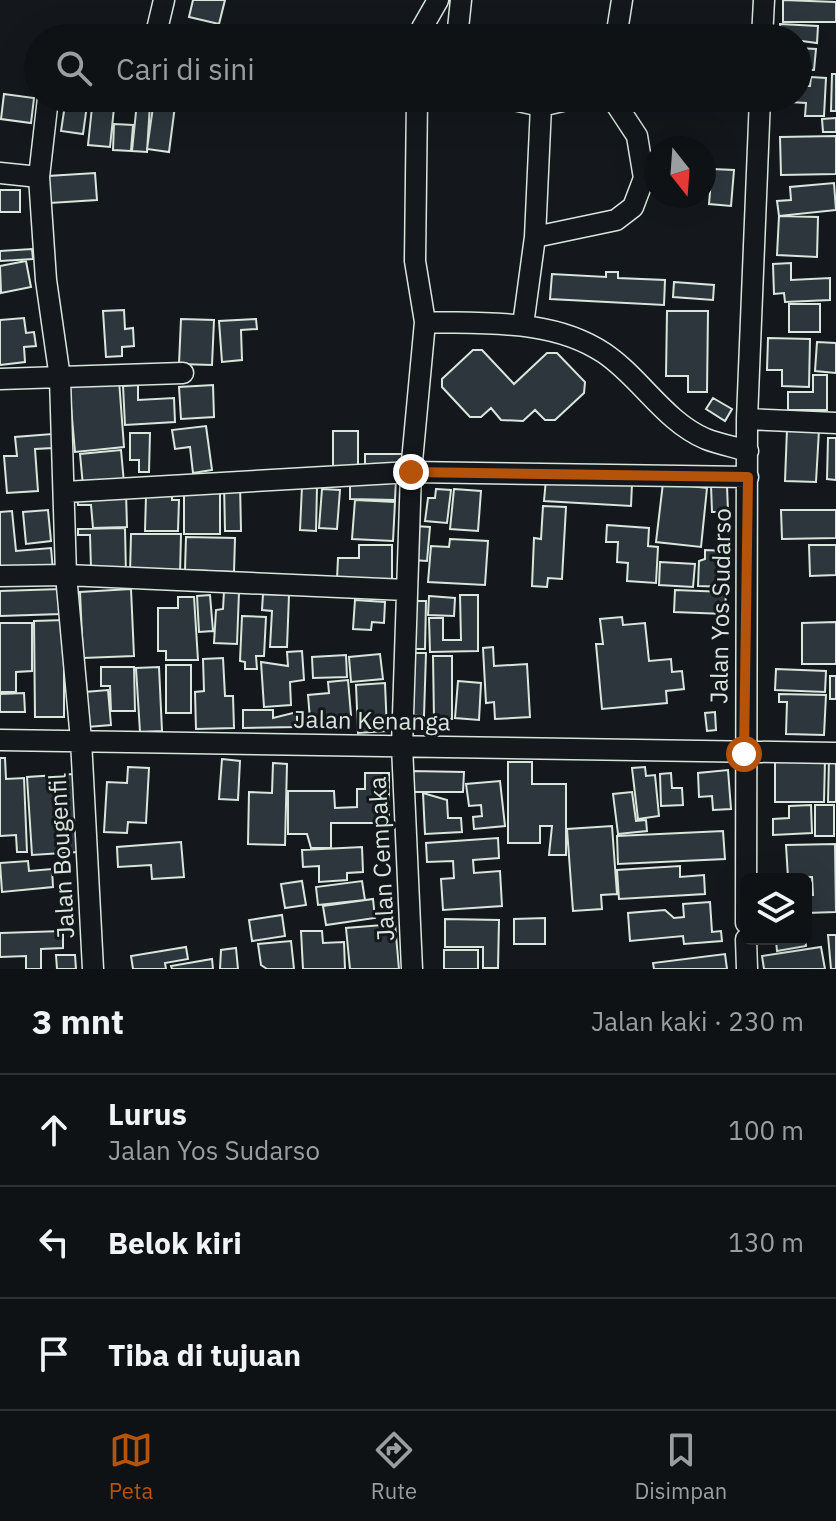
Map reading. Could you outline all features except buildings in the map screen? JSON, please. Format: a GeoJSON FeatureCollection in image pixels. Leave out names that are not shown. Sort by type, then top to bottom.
{"type":"FeatureCollection","features":[{"type":"Feature","properties":{"kind":"street"},"geometry":{"type":"LineString","coordinates":[[158,24],[164,0]]}},
{"type":"Feature","properties":{"kind":"street"},"geometry":{"type":"LineString","coordinates":[[424,24],[438,0]]}},
{"type":"Feature","properties":{"kind":"street"},"geometry":{"type":"LineString","coordinates":[[458,24],[461,0]]}},
{"type":"Feature","properties":{"kind":"street"},"geometry":{"type":"LineString","coordinates":[[618,24],[622,0]]}},
{"type":"Feature","properties":{"kind":"street"},"geometry":{"type":"LineString","coordinates":[[763,24],[764,0]]}},
{"type":"Feature","properties":{"kind":"street","name":"Jalan Bougenfil"},"geometry":{"type":"LineString","coordinates":[[46,112],[39,177],[46,280],[60,378],[66,575],[81,740],[93,969]]}},
{"type":"Feature","properties":{"kind":"street","name":"Jalan Cempaka"},"geometry":{"type":"LineString","coordinates":[[412,969],[402,746],[411,472],[425,322],[415,261],[417,112]]}},
{"type":"Feature","properties":{"kind":"street"},"geometry":{"type":"LineString","coordinates":[[523,325],[535,237],[541,112]]}},
{"type":"Feature","properties":{"kind":"street"},"geometry":{"type":"LineString","coordinates":[[535,237],[616,220],[633,207],[644,178],[637,136],[621,112]]}},
{"type":"Feature","properties":{"kind":"street","name":"Jalan Yos Sudarso"},"geometry":{"type":"LineString","coordinates":[[745,873],[747,419],[759,112]]}},
{"type":"Feature","properties":{"kind":"street"},"geometry":{"type":"LineString","coordinates":[[0,173],[39,177]]}},
{"type":"Feature","properties":{"kind":"street"},"geometry":{"type":"LineString","coordinates":[[425,322],[523,325],[558,332],[603,353],[670,413],[704,438],[748,451]]}},
{"type":"Feature","properties":{"kind":"street"},"geometry":{"type":"LineString","coordinates":[[0,379],[183,373]]}},
{"type":"Feature","properties":{"kind":"street"},"geometry":{"type":"LineString","coordinates":[[747,419],[836,423]]}},
{"type":"Feature","properties":{"kind":"street"},"geometry":{"type":"LineString","coordinates":[[65,492],[411,472],[748,477]]}},
{"type":"Feature","properties":{"kind":"street"},"geometry":{"type":"LineString","coordinates":[[0,576],[66,575],[406,590]]}},
{"type":"Feature","properties":{"kind":"street","name":"Jalan Kenanga"},"geometry":{"type":"LineString","coordinates":[[0,740],[744,754],[836,753]]}},
{"type":"Feature","properties":{"kind":"street"},"geometry":{"type":"LineString","coordinates":[[746,945],[747,969]]}},
{"type":"Feature","properties":{"kind":"route"},"geometry":{"type":"LineString","coordinates":[[411,472],[748,477],[744,754]]}}]}
